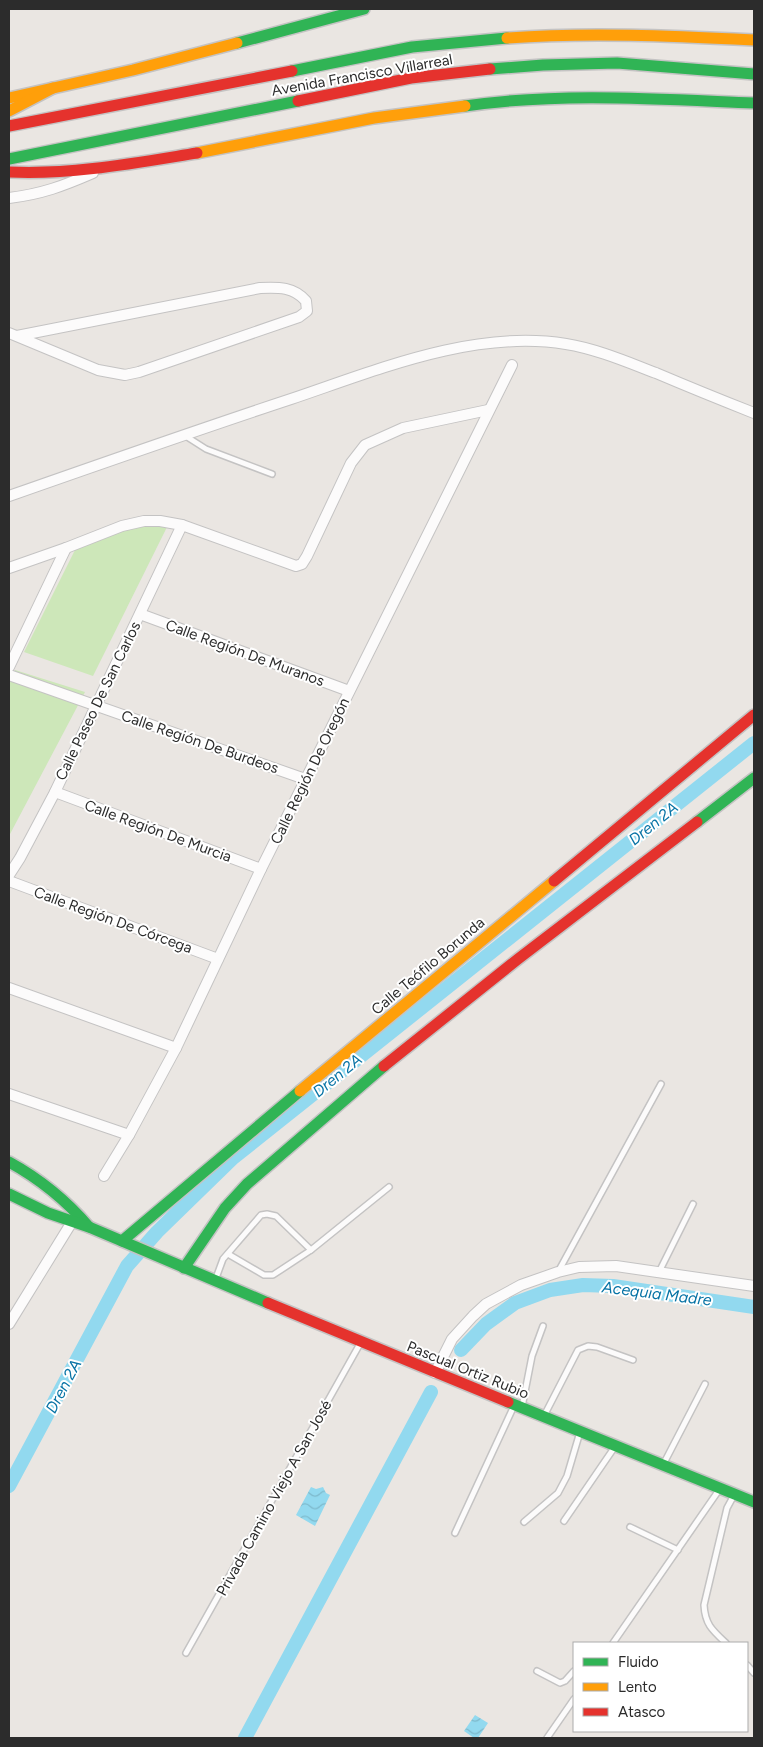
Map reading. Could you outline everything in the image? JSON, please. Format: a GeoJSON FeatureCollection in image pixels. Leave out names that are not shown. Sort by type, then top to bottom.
{"type":"FeatureCollection","features":[{"type":"Feature","properties":{"kind":"main road"},"geometry":{"type":"LineString","coordinates":[[9,98],[133,70],[274,31],[364,9]]}},
{"type":"Feature","properties":{"kind":"main road","name":"Avenida Francisco Villarreal"},"geometry":{"type":"LineString","coordinates":[[9,126],[412,47],[544,36],[678,36],[754,40]]}},
{"type":"Feature","properties":{"kind":"main road","name":"Avenida Francisco Villarreal"},"geometry":{"type":"LineString","coordinates":[[9,159],[411,78],[488,69],[543,65],[617,64],[754,74]]}},
{"type":"Feature","properties":{"kind":"main road"},"geometry":{"type":"LineString","coordinates":[[9,111],[53,88]]}},
{"type":"Feature","properties":{"kind":"main road"},"geometry":{"type":"LineString","coordinates":[[9,172],[58,172],[107,167],[231,147],[374,118],[484,103],[543,98],[603,97],[754,103]]}},
{"type":"Feature","properties":{"kind":"main road","name":"Calle Teófilo Borunda"},"geometry":{"type":"LineString","coordinates":[[122,1241],[236,1144],[754,715]]}},
{"type":"Feature","properties":{"kind":"main road"},"geometry":{"type":"LineString","coordinates":[[184,1268],[225,1208],[247,1184],[366,1080],[754,778]]}},
{"type":"Feature","properties":{"kind":"main road"},"geometry":{"type":"LineString","coordinates":[[9,1162],[52,1190],[77,1212],[89,1227]]}},
{"type":"Feature","properties":{"kind":"main road","name":"Pascual Ortiz Rubio"},"geometry":{"type":"LineString","coordinates":[[9,1194],[44,1212],[89,1227],[435,1373],[754,1502]]}},
{"type":"Feature","properties":{"kind":"street"},"geometry":{"type":"LineString","coordinates":[[9,198],[34,195],[59,188],[107,167]]}},
{"type":"Feature","properties":{"kind":"street"},"geometry":{"type":"LineString","coordinates":[[260,288],[289,289],[300,294],[306,302],[307,311],[299,317],[125,375],[98,370],[13,334],[260,288]]}},
{"type":"Feature","properties":{"kind":"street"},"geometry":{"type":"LineString","coordinates":[[9,496],[184,434],[376,371],[469,345],[502,341],[552,342],[587,349],[628,362],[754,413]]}},
{"type":"Feature","properties":{"kind":"street","name":"Calle Región De Oregón"},"geometry":{"type":"LineString","coordinates":[[104,1176],[129,1135],[176,1048],[261,869],[512,365]]}},
{"type":"Feature","properties":{"kind":"street"},"geometry":{"type":"LineString","coordinates":[[9,568],[122,526],[144,521],[160,521],[182,525],[296,566],[302,564],[307,556],[351,463],[365,445],[403,428],[488,410]]}},
{"type":"Feature","properties":{"kind":"street","name":"Calle Paseo De San Carlos"},"geometry":{"type":"LineString","coordinates":[[9,875],[55,792],[182,525]]}},
{"type":"Feature","properties":{"kind":"street"},"geometry":{"type":"LineString","coordinates":[[9,666],[66,548]]}},
{"type":"Feature","properties":{"kind":"street","name":"Calle Región De Muranos"},"geometry":{"type":"LineString","coordinates":[[140,614],[349,691]]}},
{"type":"Feature","properties":{"kind":"street","name":"Calle Región De Burdeos"},"geometry":{"type":"LineString","coordinates":[[9,675],[306,779]]}},
{"type":"Feature","properties":{"kind":"street","name":"Calle Región De Murcia"},"geometry":{"type":"LineString","coordinates":[[55,792],[261,869]]}},
{"type":"Feature","properties":{"kind":"street","name":"Calle Región De Córcega"},"geometry":{"type":"LineString","coordinates":[[9,880],[218,959]]}},
{"type":"Feature","properties":{"kind":"street"},"geometry":{"type":"LineString","coordinates":[[9,988],[176,1048]]}},
{"type":"Feature","properties":{"kind":"street"},"geometry":{"type":"LineString","coordinates":[[9,1094],[129,1135]]}},
{"type":"Feature","properties":{"kind":"street"},"geometry":{"type":"LineString","coordinates":[[9,1324],[73,1223],[77,1212]]}},
{"type":"Feature","properties":{"kind":"street"},"geometry":{"type":"LineString","coordinates":[[435,1373],[452,1339],[486,1304],[521,1285],[558,1272],[602,1266],[629,1267],[752,1284]]}},
{"type":"Feature","properties":{"kind":"lane"},"geometry":{"type":"LineString","coordinates":[[184,434],[206,449],[272,474]]}},
{"type":"Feature","properties":{"kind":"lane"},"geometry":{"type":"LineString","coordinates":[[558,1272],[661,1084]]}},
{"type":"Feature","properties":{"kind":"lane"},"geometry":{"type":"LineString","coordinates":[[228,1254],[264,1276],[269,1276],[311,1250],[389,1187]]}},
{"type":"Feature","properties":{"kind":"lane"},"geometry":{"type":"LineString","coordinates":[[659,1272],[692,1204]]}},
{"type":"Feature","properties":{"kind":"lane"},"geometry":{"type":"LineString","coordinates":[[215,1280],[224,1259],[261,1215],[276,1216],[311,1250]]}},
{"type":"Feature","properties":{"kind":"lane"},"geometry":{"type":"LineString","coordinates":[[455,1533],[518,1407],[532,1356],[543,1326]]}},
{"type":"Feature","properties":{"kind":"lane","name":"Privada Camino Viejo A San José"},"geometry":{"type":"LineString","coordinates":[[186,1654],[361,1342]]}},
{"type":"Feature","properties":{"kind":"lane"},"geometry":{"type":"LineString","coordinates":[[544,1417],[578,1350],[588,1346],[597,1347],[633,1360]]}},
{"type":"Feature","properties":{"kind":"lane"},"geometry":{"type":"LineString","coordinates":[[663,1465],[705,1384]]}},
{"type":"Feature","properties":{"kind":"lane"},"geometry":{"type":"LineString","coordinates":[[524,1522],[558,1493],[568,1476],[580,1432]]}},
{"type":"Feature","properties":{"kind":"lane"},"geometry":{"type":"LineString","coordinates":[[564,1521],[615,1446]]}},
{"type":"Feature","properties":{"kind":"lane"},"geometry":{"type":"LineString","coordinates":[[614,1642],[720,1488]]}},
{"type":"Feature","properties":{"kind":"lane"},"geometry":{"type":"LineString","coordinates":[[725,1642],[709,1626],[705,1617],[704,1605],[727,1508],[734,1494]]}},
{"type":"Feature","properties":{"kind":"lane"},"geometry":{"type":"LineString","coordinates":[[630,1527],[678,1550]]}},
{"type":"Feature","properties":{"kind":"lane"},"geometry":{"type":"LineString","coordinates":[[537,1671],[560,1682],[565,1681],[573,1672]]}},
{"type":"Feature","properties":{"kind":"lane"},"geometry":{"type":"LineString","coordinates":[[546,1738],[573,1699]]}},
{"type":"Feature","properties":{"kind":"green space"},"geometry":{"type":"Polygon","coordinates":[[[151,517],[170,521],[93,676],[24,652],[79,542],[151,517]]]}},
{"type":"Feature","properties":{"kind":"green space"},"geometry":{"type":"Polygon","coordinates":[[[15,670],[85,692],[9,836],[9,682],[15,670]]]}},
{"type":"Feature","properties":{"kind":"water"},"geometry":{"type":"Polygon","coordinates":[[[311,1487],[316,1489],[323,1487],[326,1493],[330,1495],[315,1526],[296,1515],[311,1487]]]}},
{"type":"Feature","properties":{"kind":"water"},"geometry":{"type":"Polygon","coordinates":[[[475,1715],[488,1723],[478,1738],[474,1738],[464,1731],[475,1715]]]}},
{"type":"Feature","properties":{"kind":"waterway","name":"Dren 2A"},"geometry":{"type":"LineString","coordinates":[[9,1486],[127,1266],[157,1232],[233,1158],[754,743]]}},
{"type":"Feature","properties":{"kind":"waterway","name":"Acequia Madre"},"geometry":{"type":"LineString","coordinates":[[461,1350],[486,1324],[515,1303],[550,1290],[583,1285],[613,1286],[754,1307]]}},
{"type":"Feature","properties":{"kind":"waterway"},"geometry":{"type":"LineString","coordinates":[[245,1738],[431,1392]]}},
{"type":"Feature","properties":{"kind":"traffic: fast"},"geometry":{"type":"LineString","coordinates":[[237,43],[364,9]]}},
{"type":"Feature","properties":{"kind":"traffic: fast"},"geometry":{"type":"LineString","coordinates":[[292,71],[412,47],[507,38]]}},
{"type":"Feature","properties":{"kind":"traffic: fast"},"geometry":{"type":"LineString","coordinates":[[490,69],[617,63],[754,74]]}},
{"type":"Feature","properties":{"kind":"traffic: fast"},"geometry":{"type":"LineString","coordinates":[[465,106],[537,99],[573,98],[645,98],[754,103]]}},
{"type":"Feature","properties":{"kind":"traffic: fast"},"geometry":{"type":"LineString","coordinates":[[9,159],[298,101]]}},
{"type":"Feature","properties":{"kind":"traffic: fast"},"geometry":{"type":"LineString","coordinates":[[697,822],[754,778]]}},
{"type":"Feature","properties":{"kind":"traffic: fast"},"geometry":{"type":"LineString","coordinates":[[184,1268],[225,1208],[247,1184],[384,1066]]}},
{"type":"Feature","properties":{"kind":"traffic: fast"},"geometry":{"type":"LineString","coordinates":[[122,1241],[300,1091]]}},
{"type":"Feature","properties":{"kind":"traffic: fast"},"geometry":{"type":"LineString","coordinates":[[9,1162],[52,1191],[89,1227]]}},
{"type":"Feature","properties":{"kind":"traffic: fast"},"geometry":{"type":"LineString","coordinates":[[9,1194],[48,1213],[89,1227],[268,1303]]}},
{"type":"Feature","properties":{"kind":"traffic: fast"},"geometry":{"type":"LineString","coordinates":[[508,1402],[754,1502]]}},
{"type":"Feature","properties":{"kind":"traffic: slow"},"geometry":{"type":"LineString","coordinates":[[507,38],[600,35],[754,40]]}},
{"type":"Feature","properties":{"kind":"traffic: slow"},"geometry":{"type":"LineString","coordinates":[[9,98],[133,70],[237,43]]}},
{"type":"Feature","properties":{"kind":"traffic: slow"},"geometry":{"type":"LineString","coordinates":[[9,111],[53,88]]}},
{"type":"Feature","properties":{"kind":"traffic: slow"},"geometry":{"type":"LineString","coordinates":[[197,153],[374,118],[465,106]]}},
{"type":"Feature","properties":{"kind":"traffic: slow"},"geometry":{"type":"LineString","coordinates":[[300,1091],[554,881]]}},
{"type":"Feature","properties":{"kind":"traffic: jam"},"geometry":{"type":"LineString","coordinates":[[298,101],[411,78],[490,69]]}},
{"type":"Feature","properties":{"kind":"traffic: jam"},"geometry":{"type":"LineString","coordinates":[[9,126],[292,71]]}},
{"type":"Feature","properties":{"kind":"traffic: jam"},"geometry":{"type":"LineString","coordinates":[[9,172],[80,170],[197,153]]}},
{"type":"Feature","properties":{"kind":"traffic: jam"},"geometry":{"type":"LineString","coordinates":[[554,881],[754,715]]}},
{"type":"Feature","properties":{"kind":"traffic: jam"},"geometry":{"type":"LineString","coordinates":[[384,1066],[518,959],[697,822]]}},
{"type":"Feature","properties":{"kind":"traffic: jam"},"geometry":{"type":"LineString","coordinates":[[268,1303],[508,1402]]}}]}
